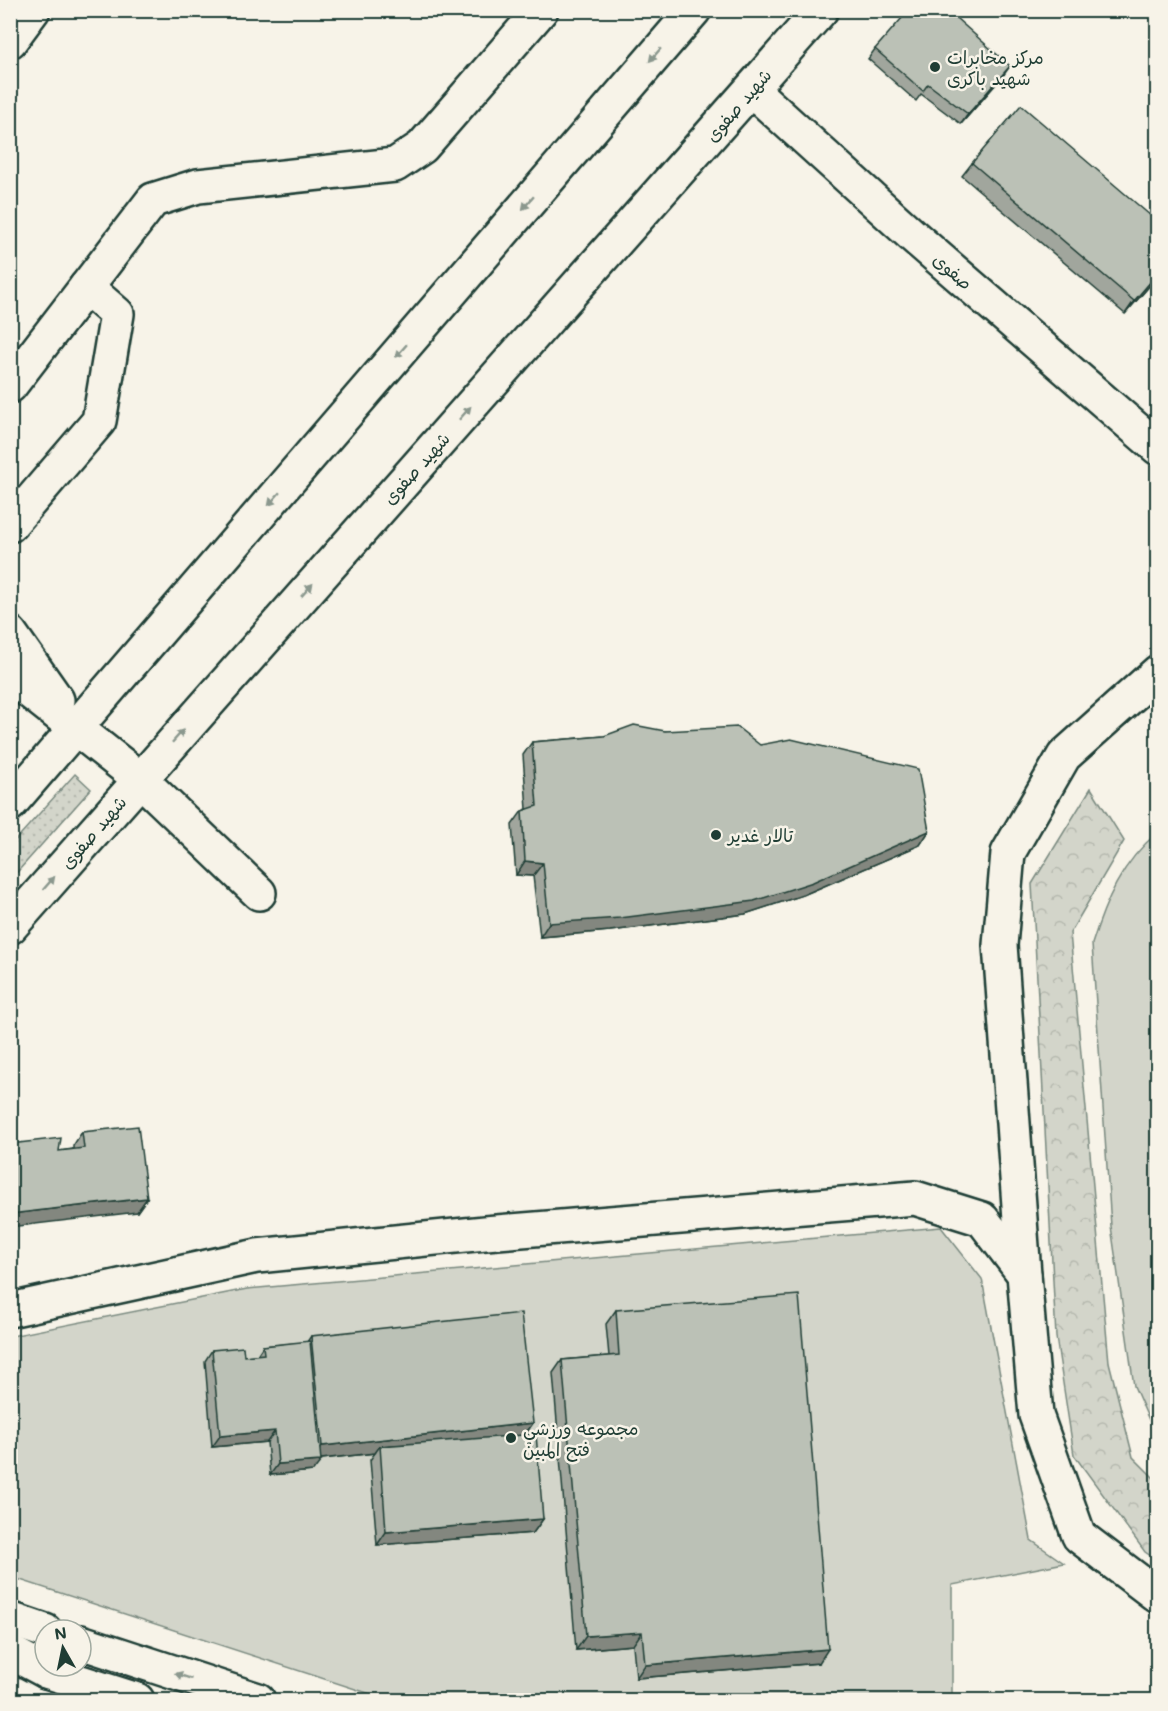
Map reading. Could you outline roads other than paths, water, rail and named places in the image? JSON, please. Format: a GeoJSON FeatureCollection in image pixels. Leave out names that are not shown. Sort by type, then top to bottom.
{"type":"FeatureCollection","features":[{"type":"Feature","properties":{"kind":"main road"},"geometry":{"type":"LineString","coordinates":[[10,41],[33,10]]}},
{"type":"Feature","properties":{"kind":"main road"},"geometry":{"type":"LineString","coordinates":[[10,386],[153,200],[198,186],[395,165],[422,147],[541,10]]}},
{"type":"Feature","properties":{"kind":"main road"},"geometry":{"type":"LineString","coordinates":[[10,804],[77,729],[693,10]]}},
{"type":"Feature","properties":{"kind":"main road","name":"شهید صفوی"},"geometry":{"type":"LineString","coordinates":[[10,927],[821,10]]}},
{"type":"Feature","properties":{"kind":"main road","name":"صفوی"},"geometry":{"type":"LineString","coordinates":[[752,90],[912,235],[1158,448]]}},
{"type":"Feature","properties":{"kind":"main road"},"geometry":{"type":"LineString","coordinates":[[10,525],[99,421],[117,314],[86,287]]}},
{"type":"Feature","properties":{"kind":"main road"},"geometry":{"type":"LineString","coordinates":[[10,633],[77,729]]}},
{"type":"Feature","properties":{"kind":"main road"},"geometry":{"type":"LineString","coordinates":[[1158,672],[1064,756],[1008,853],[1000,945],[1036,1415],[1079,1536],[1158,1596]]}},
{"type":"Feature","properties":{"kind":"main road"},"geometry":{"type":"LineString","coordinates":[[10,676],[140,779],[259,893]]}},
{"type":"Feature","properties":{"kind":"main road"},"geometry":{"type":"LineString","coordinates":[[10,1310],[257,1256],[496,1232],[915,1198],[982,1219],[1024,1274]]}},
{"type":"Feature","properties":{"kind":"main road"},"geometry":{"type":"LineString","coordinates":[[10,1619],[33,1627]]}},
{"type":"Feature","properties":{"kind":"main road"},"geometry":{"type":"LineString","coordinates":[[93,1646],[258,1701]]}},
{"type":"Feature","properties":{"kind":"main road"},"geometry":{"type":"LineString","coordinates":[[10,1652],[46,1671],[137,1701]]}},
{"type":"Feature","properties":{"kind":"place","name":"مرکز مخابرات شهید باکری"},"geometry":{"type":"Point","coordinates":[935,67]}},
{"type":"Feature","properties":{"kind":"place","name":"تالار غدیر"},"geometry":{"type":"Point","coordinates":[716,835]}},
{"type":"Feature","properties":{"kind":"place","name":"مجموعه ورزشي فتح المبين"},"geometry":{"type":"Point","coordinates":[511,1438]}}]}
